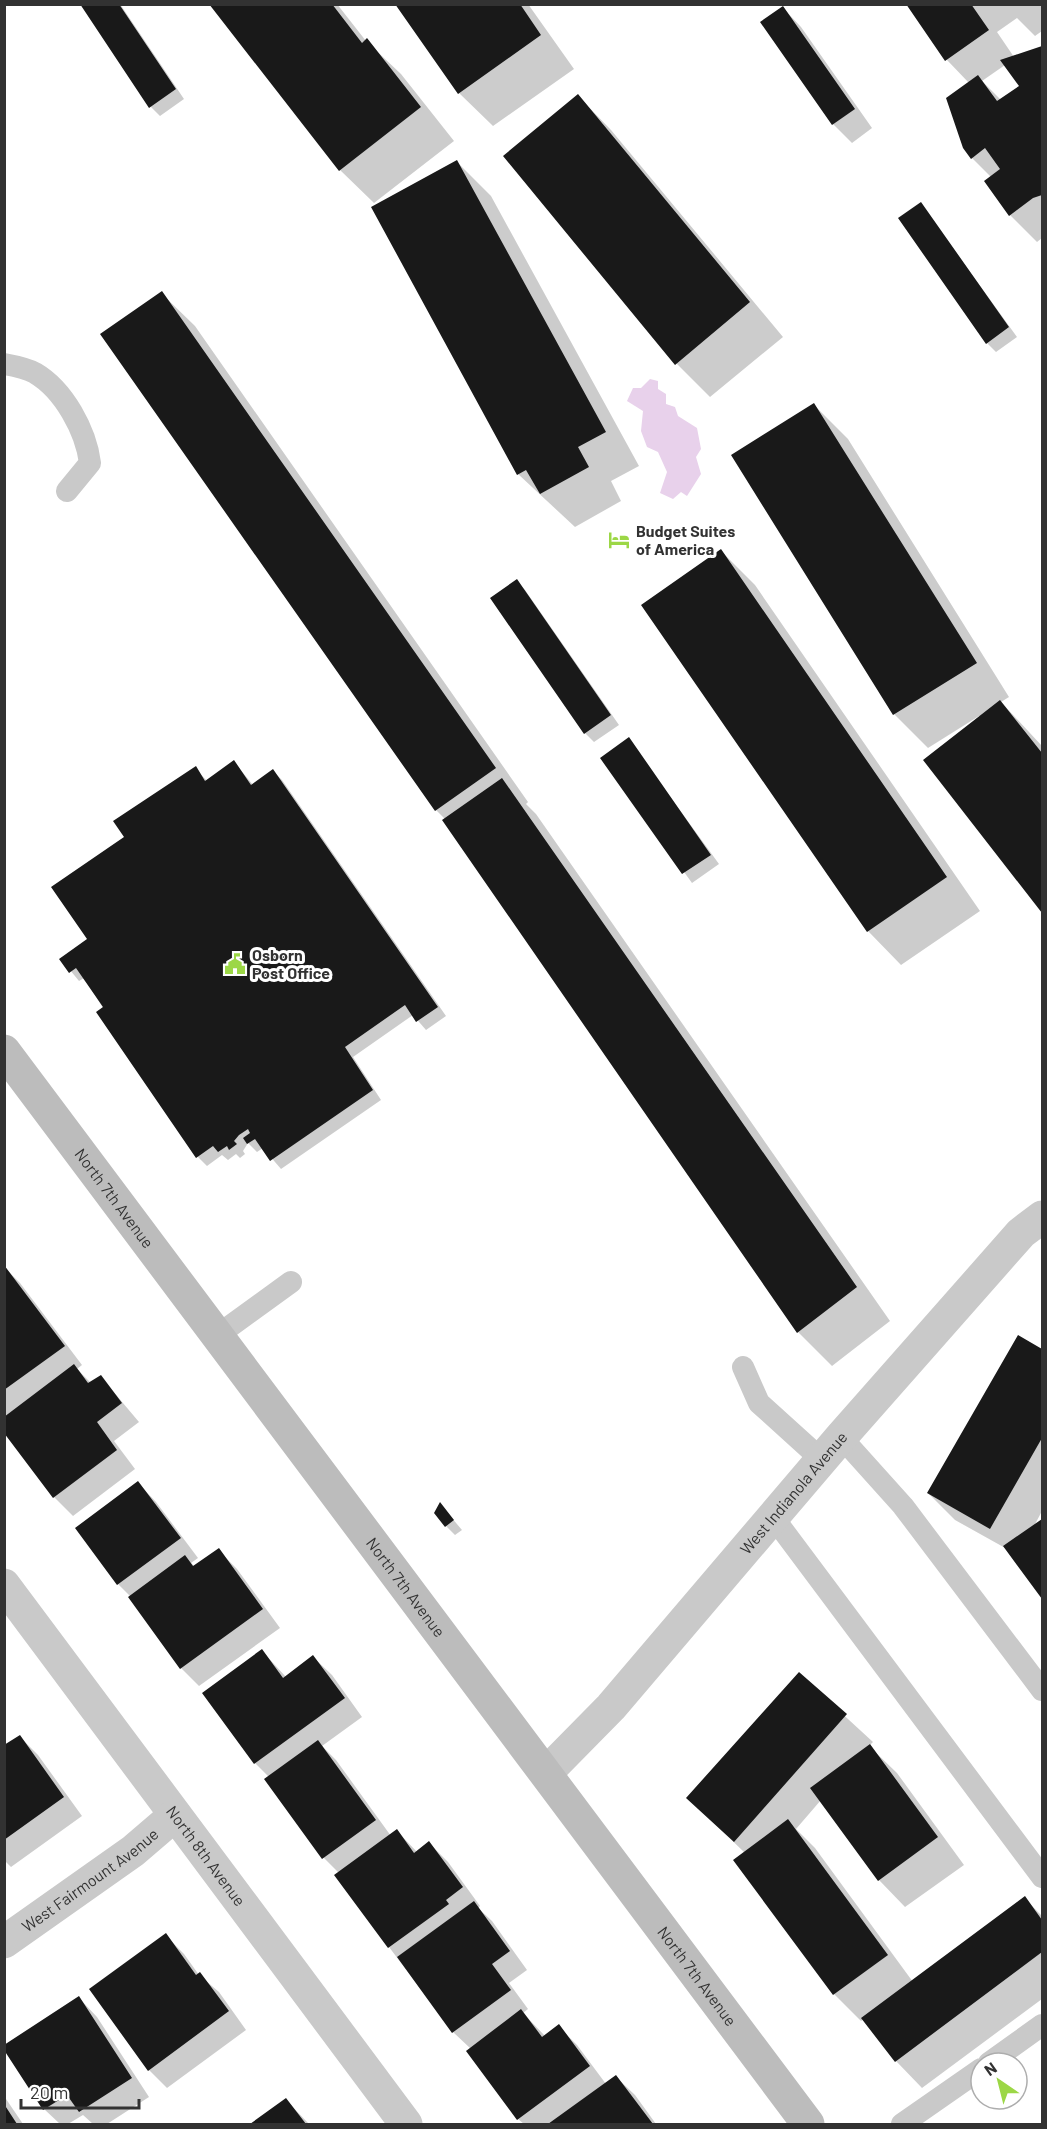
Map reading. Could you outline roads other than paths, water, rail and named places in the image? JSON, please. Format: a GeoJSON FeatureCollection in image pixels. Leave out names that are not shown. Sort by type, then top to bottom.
{"type":"FeatureCollection","features":[{"type":"Feature","properties":{"kind":"main road","name":"North 7th Avenue"},"geometry":{"type":"LineString","coordinates":[[4,1051],[808,2124]]}},
{"type":"Feature","properties":{"kind":"street","name":"West Indianola Avenue"},"geometry":{"type":"LineString","coordinates":[[546,1773],[611,1707],[832,1448],[1021,1233],[1042,1217]]}},
{"type":"Feature","properties":{"kind":"street","name":"North 8th Avenue"},"geometry":{"type":"LineString","coordinates":[[4,1586],[406,2124]]}},
{"type":"Feature","properties":{"kind":"street","name":"West Fairmount Avenue"},"geometry":{"type":"LineString","coordinates":[[4,1942],[133,1851],[176,1815]]}},
{"type":"Feature","properties":{"kind":"lane"},"geometry":{"type":"LineString","coordinates":[[4,364],[22,367],[44,380],[62,399],[83,433],[90,463],[67,490]]}},
{"type":"Feature","properties":{"kind":"lane"},"geometry":{"type":"LineString","coordinates":[[218,1335],[291,1282]]}},
{"type":"Feature","properties":{"kind":"lane"},"geometry":{"type":"LineString","coordinates":[[743,1367],[759,1403],[832,1448],[903,1506],[1042,1689]]}},
{"type":"Feature","properties":{"kind":"lane"},"geometry":{"type":"LineString","coordinates":[[773,1517],[1042,1877]]}},
{"type":"Feature","properties":{"kind":"lane"},"geometry":{"type":"LineString","coordinates":[[1006,2051],[1042,2025]]}},
{"type":"Feature","properties":{"kind":"lane"},"geometry":{"type":"LineString","coordinates":[[902,2124],[969,2077]]}},
{"type":"Feature","properties":{"kind":"place","name":"Budget Suites of America"},"geometry":{"type":"Point","coordinates":[619,540]}},
{"type":"Feature","properties":{"kind":"place","name":"Osborn Post Office"},"geometry":{"type":"Point","coordinates":[235,964]}}]}
